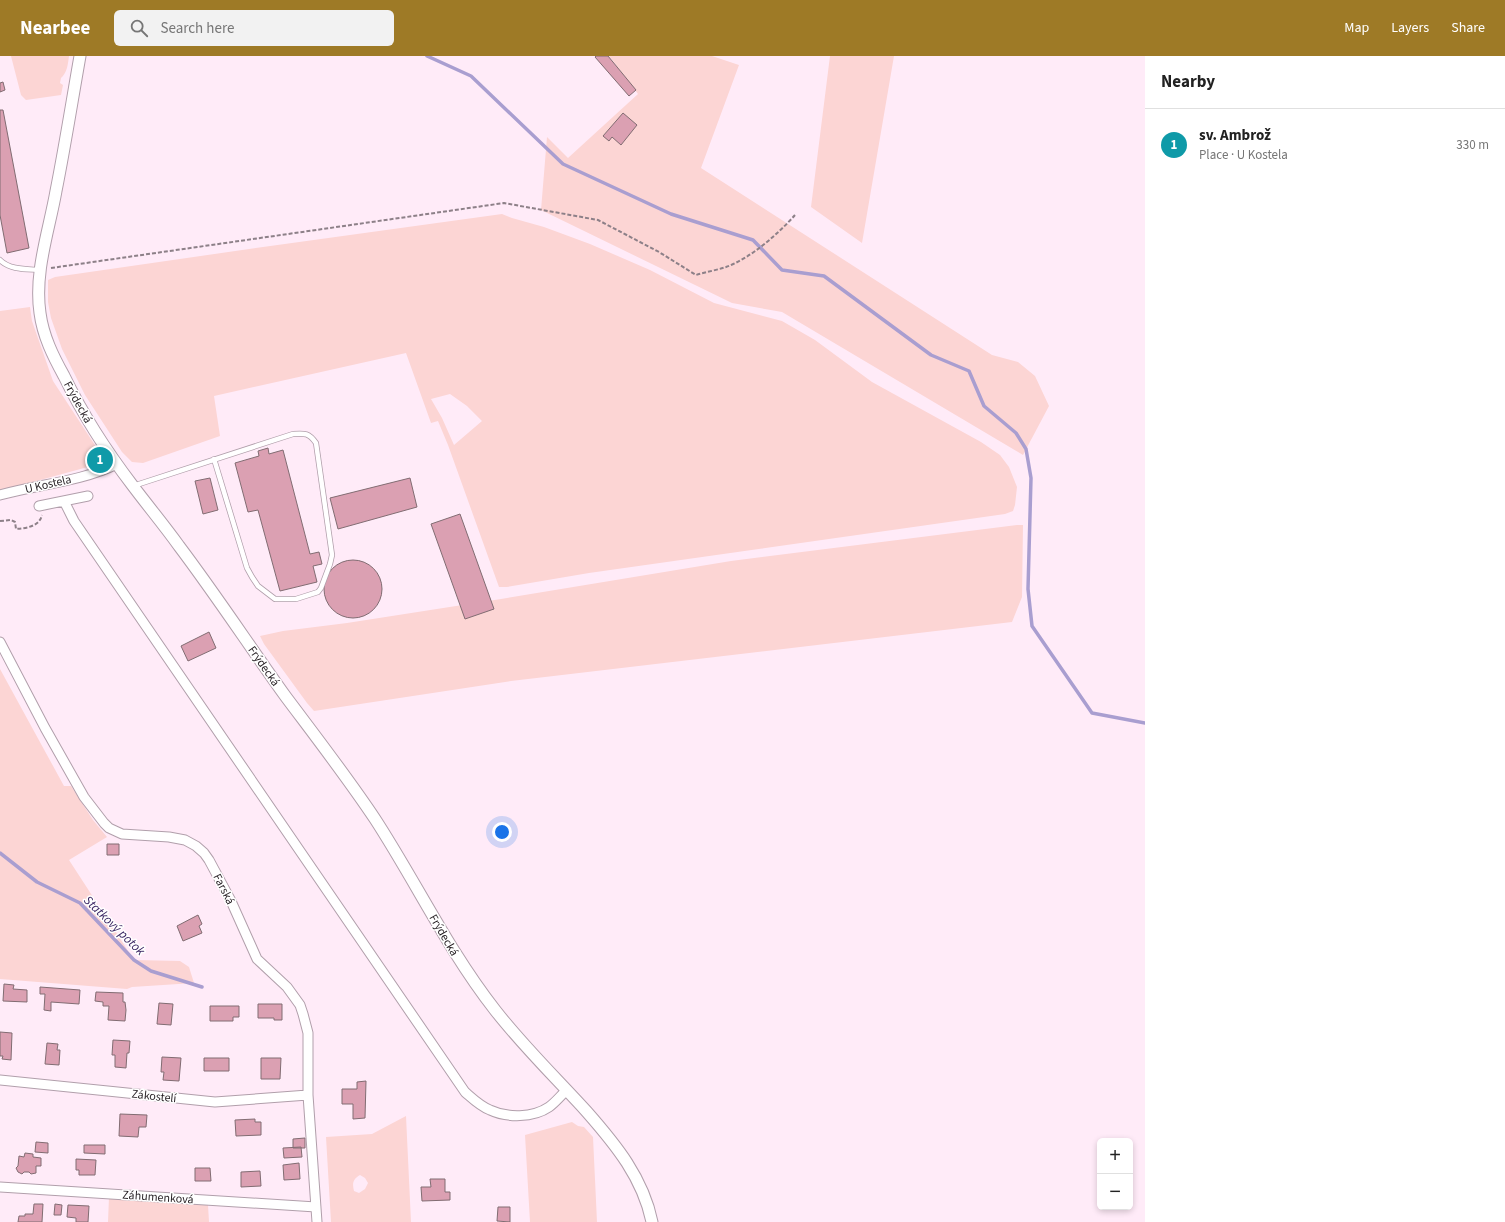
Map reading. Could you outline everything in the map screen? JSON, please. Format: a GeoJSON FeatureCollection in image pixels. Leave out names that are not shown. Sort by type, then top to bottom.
{"type":"FeatureCollection","features":[{"type":"Feature","properties":{"kind":"street","name":"Frýdecká"},"geometry":{"type":"LineString","coordinates":[[80,56],[56,191],[40,270],[38,298],[44,331],[50,349],[76,400],[100,440],[132,486],[185,554],[374,818],[464,968],[496,1012],[609,1137],[625,1157],[646,1198],[652,1222]]}},
{"type":"Feature","properties":{"kind":"street","name":"U Kostela"},"geometry":{"type":"LineString","coordinates":[[0,495],[102,471],[117,464]]}},
{"type":"Feature","properties":{"kind":"street"},"geometry":{"type":"LineString","coordinates":[[40,506],[88,496]]}},
{"type":"Feature","properties":{"kind":"street"},"geometry":{"type":"LineString","coordinates":[[64,501],[74,521],[465,1092],[476,1102],[489,1110],[518,1116],[539,1112],[549,1107],[567,1090]]}},
{"type":"Feature","properties":{"kind":"street","name":"Farská"},"geometry":{"type":"LineString","coordinates":[[0,642],[76,784],[84,798],[104,824],[113,831],[122,834],[170,837],[185,840],[196,846],[210,860],[231,901],[257,959],[287,987],[300,1005],[308,1033],[308,1095],[317,1222]]}},
{"type":"Feature","properties":{"kind":"street","name":"Zákostelí"},"geometry":{"type":"LineString","coordinates":[[0,1080],[215,1102],[308,1095]]}},
{"type":"Feature","properties":{"kind":"street","name":"Záhumenková"},"geometry":{"type":"LineString","coordinates":[[0,1187],[316,1207]]}},
{"type":"Feature","properties":{"kind":"lane"},"geometry":{"type":"LineString","coordinates":[[0,260],[4,264],[10,266],[40,270]]}},
{"type":"Feature","properties":{"kind":"lane"},"geometry":{"type":"LineString","coordinates":[[132,486],[214,459],[293,434],[302,433],[311,436],[316,443],[332,554],[324,581],[318,592],[296,599],[275,599],[258,586],[247,568],[214,459]]}},
{"type":"Feature","properties":{"kind":"path"},"geometry":{"type":"LineString","coordinates":[[40,270],[504,203],[598,220],[659,252],[696,275],[727,267],[746,257],[782,230],[795,215]]}},
{"type":"Feature","properties":{"kind":"path"},"geometry":{"type":"LineString","coordinates":[[0,521],[11,520],[15,522],[16,529],[28,528],[36,524],[41,518],[42,514],[40,506]]}},
{"type":"Feature","properties":{"kind":"shaded area"},"geometry":{"type":"Polygon","coordinates":[[[11,56],[69,56],[66,71],[61,78],[60,83],[63,85],[61,95],[26,100],[21,95],[11,56]]]}},
{"type":"Feature","properties":{"kind":"shaded area"},"geometry":{"type":"Polygon","coordinates":[[[609,56],[712,56],[739,65],[701,168],[992,355],[1018,362],[1035,376],[1049,406],[1023,455],[782,312],[732,303],[541,210],[547,137],[568,158],[638,94],[609,56]]]}},
{"type":"Feature","properties":{"kind":"shaded area"},"geometry":{"type":"Polygon","coordinates":[[[830,56],[894,56],[862,243],[811,207],[830,56]]]}},
{"type":"Feature","properties":{"kind":"shaded area"},"geometry":{"type":"Polygon","coordinates":[[[502,214],[544,227],[590,244],[650,270],[714,303],[782,321],[815,340],[872,382],[981,442],[1000,455],[1009,467],[1017,487],[1013,511],[1005,514],[499,587],[448,445],[438,421],[431,423],[406,353],[214,396],[220,436],[143,463],[132,462],[122,452],[85,395],[62,349],[51,318],[48,302],[48,280],[55,277],[502,214]],[[450,394],[431,399],[442,418],[454,445],[482,421],[467,406],[450,394]]]}},
{"type":"Feature","properties":{"kind":"shaded area"},"geometry":{"type":"Polygon","coordinates":[[[30,307],[32,321],[53,381],[106,462],[0,491],[0,311],[30,307]]]}},
{"type":"Feature","properties":{"kind":"shaded area"},"geometry":{"type":"Polygon","coordinates":[[[1023,525],[1022,597],[1012,622],[511,681],[314,711],[264,644],[260,636],[283,631],[347,623],[501,599],[731,561],[1023,525]]]}},
{"type":"Feature","properties":{"kind":"shaded area"},"geometry":{"type":"Polygon","coordinates":[[[0,669],[64,786],[71,786],[93,820],[107,837],[69,860],[134,960],[180,961],[189,967],[194,983],[132,987],[127,989],[0,979],[0,669]]]}},
{"type":"Feature","properties":{"kind":"shaded area"},"geometry":{"type":"Polygon","coordinates":[[[406,1116],[411,1222],[331,1222],[326,1137],[372,1134],[406,1116]],[[360,1175],[354,1180],[354,1191],[359,1193],[365,1189],[368,1183],[365,1178],[360,1175]]]}},
{"type":"Feature","properties":{"kind":"shaded area"},"geometry":{"type":"Polygon","coordinates":[[[572,1122],[578,1126],[584,1127],[593,1137],[597,1222],[530,1222],[525,1135],[572,1122]]]}},
{"type":"Feature","properties":{"kind":"shaded area"},"geometry":{"type":"Polygon","coordinates":[[[109,1197],[208,1205],[209,1222],[108,1222],[109,1197]]]}},
{"type":"Feature","properties":{"kind":"building"},"geometry":{"type":"Polygon","coordinates":[[[608,56],[636,90],[629,96],[595,57],[608,56]]]}},
{"type":"Feature","properties":{"kind":"building"},"geometry":{"type":"Polygon","coordinates":[[[3,82],[5,90],[0,92],[0,83],[3,82]]]}},
{"type":"Feature","properties":{"kind":"building"},"geometry":{"type":"Polygon","coordinates":[[[0,110],[3,110],[29,248],[7,253],[0,215],[0,110]]]}},
{"type":"Feature","properties":{"kind":"building"},"geometry":{"type":"Polygon","coordinates":[[[623,113],[637,125],[621,145],[612,137],[609,141],[603,136],[623,113]]]}},
{"type":"Feature","properties":{"kind":"building"},"geometry":{"type":"Polygon","coordinates":[[[268,448],[269,454],[283,450],[310,554],[319,552],[322,564],[313,566],[317,582],[280,591],[258,510],[248,512],[235,463],[259,456],[258,451],[268,448]]]}},
{"type":"Feature","properties":{"kind":"building"},"geometry":{"type":"Polygon","coordinates":[[[210,478],[218,510],[203,514],[195,481],[210,478]]]}},
{"type":"Feature","properties":{"kind":"building"},"geometry":{"type":"Polygon","coordinates":[[[410,478],[417,507],[338,529],[330,498],[410,478]]]}},
{"type":"Feature","properties":{"kind":"building"},"geometry":{"type":"Polygon","coordinates":[[[460,514],[494,609],[465,619],[431,524],[460,514]]]}},
{"type":"Feature","properties":{"kind":"building"},"geometry":{"type":"Polygon","coordinates":[[[353,560],[369,565],[377,573],[382,589],[377,605],[369,613],[353,618],[337,613],[329,605],[324,589],[329,573],[337,565],[353,560]]]}},
{"type":"Feature","properties":{"kind":"building"},"geometry":{"type":"Polygon","coordinates":[[[209,632],[216,648],[188,661],[181,646],[209,632]]]}},
{"type":"Feature","properties":{"kind":"building"},"geometry":{"type":"Polygon","coordinates":[[[107,844],[119,844],[119,855],[107,855],[107,844]]]}},
{"type":"Feature","properties":{"kind":"building"},"geometry":{"type":"Polygon","coordinates":[[[198,915],[202,924],[199,926],[202,933],[183,941],[177,926],[198,915]]]}},
{"type":"Feature","properties":{"kind":"building"},"geometry":{"type":"Polygon","coordinates":[[[4,984],[14,985],[13,989],[27,990],[27,1002],[3,1001],[4,984]]]}},
{"type":"Feature","properties":{"kind":"building"},"geometry":{"type":"Polygon","coordinates":[[[40,987],[80,990],[79,1004],[51,1002],[51,1011],[44,1010],[45,994],[40,994],[40,987]]]}},
{"type":"Feature","properties":{"kind":"building"},"geometry":{"type":"Polygon","coordinates":[[[96,992],[123,993],[123,1002],[125,1002],[126,1010],[125,1021],[108,1020],[109,1006],[103,1006],[103,1002],[95,1001],[96,992]]]}},
{"type":"Feature","properties":{"kind":"building"},"geometry":{"type":"Polygon","coordinates":[[[159,1003],[173,1004],[171,1025],[157,1024],[159,1003]]]}},
{"type":"Feature","properties":{"kind":"building"},"geometry":{"type":"Polygon","coordinates":[[[258,1004],[282,1004],[282,1020],[274,1020],[274,1018],[258,1018],[258,1004]]]}},
{"type":"Feature","properties":{"kind":"building"},"geometry":{"type":"Polygon","coordinates":[[[210,1006],[239,1006],[239,1017],[233,1017],[233,1021],[210,1021],[210,1006]]]}},
{"type":"Feature","properties":{"kind":"building"},"geometry":{"type":"Polygon","coordinates":[[[0,1032],[12,1033],[11,1060],[2,1059],[3,1056],[0,1056],[0,1032]]]}},
{"type":"Feature","properties":{"kind":"building"},"geometry":{"type":"Polygon","coordinates":[[[113,1040],[130,1041],[129,1053],[127,1053],[126,1068],[115,1067],[115,1055],[112,1055],[113,1040]]]}},
{"type":"Feature","properties":{"kind":"building"},"geometry":{"type":"Polygon","coordinates":[[[47,1043],[58,1044],[57,1050],[60,1050],[59,1065],[45,1064],[47,1043]]]}},
{"type":"Feature","properties":{"kind":"building"},"geometry":{"type":"Polygon","coordinates":[[[162,1057],[181,1058],[179,1081],[163,1080],[164,1072],[161,1072],[162,1057]]]}},
{"type":"Feature","properties":{"kind":"building"},"geometry":{"type":"Polygon","coordinates":[[[204,1058],[229,1058],[229,1071],[204,1071],[204,1058]]]}},
{"type":"Feature","properties":{"kind":"building"},"geometry":{"type":"Polygon","coordinates":[[[261,1058],[281,1058],[280,1079],[261,1079],[261,1058]]]}},
{"type":"Feature","properties":{"kind":"building"},"geometry":{"type":"Polygon","coordinates":[[[366,1081],[365,1118],[353,1119],[353,1104],[342,1104],[342,1089],[357,1089],[357,1082],[366,1081]]]}},
{"type":"Feature","properties":{"kind":"building"},"geometry":{"type":"Polygon","coordinates":[[[120,1114],[147,1115],[146,1127],[139,1127],[138,1137],[119,1136],[120,1114]]]}},
{"type":"Feature","properties":{"kind":"building"},"geometry":{"type":"Polygon","coordinates":[[[255,1119],[255,1122],[261,1122],[261,1135],[236,1136],[235,1120],[255,1119]]]}},
{"type":"Feature","properties":{"kind":"building"},"geometry":{"type":"Polygon","coordinates":[[[305,1138],[305,1148],[293,1148],[293,1139],[305,1138]]]}},
{"type":"Feature","properties":{"kind":"building"},"geometry":{"type":"Polygon","coordinates":[[[36,1142],[48,1143],[48,1153],[35,1152],[36,1142]]]}},
{"type":"Feature","properties":{"kind":"building"},"geometry":{"type":"Polygon","coordinates":[[[84,1145],[105,1145],[105,1154],[84,1153],[84,1145]]]}},
{"type":"Feature","properties":{"kind":"building"},"geometry":{"type":"Polygon","coordinates":[[[301,1147],[302,1157],[284,1158],[283,1148],[301,1147]]]}},
{"type":"Feature","properties":{"kind":"building"},"geometry":{"type":"Polygon","coordinates":[[[25,1153],[33,1154],[33,1157],[41,1158],[41,1166],[36,1166],[36,1173],[31,1174],[29,1172],[24,1172],[22,1174],[18,1172],[16,1168],[18,1166],[19,1156],[24,1157],[25,1153]]]}},
{"type":"Feature","properties":{"kind":"building"},"geometry":{"type":"Polygon","coordinates":[[[76,1159],[96,1160],[95,1175],[79,1175],[79,1170],[76,1170],[76,1159]]]}},
{"type":"Feature","properties":{"kind":"building"},"geometry":{"type":"Polygon","coordinates":[[[299,1163],[300,1179],[284,1180],[283,1165],[299,1163]]]}},
{"type":"Feature","properties":{"kind":"building"},"geometry":{"type":"Polygon","coordinates":[[[195,1168],[210,1168],[211,1181],[195,1181],[195,1168]]]}},
{"type":"Feature","properties":{"kind":"building"},"geometry":{"type":"Polygon","coordinates":[[[260,1171],[261,1186],[241,1187],[241,1172],[260,1171]]]}},
{"type":"Feature","properties":{"kind":"building"},"geometry":{"type":"Polygon","coordinates":[[[430,1179],[445,1179],[445,1192],[450,1192],[450,1200],[422,1201],[421,1187],[431,1187],[430,1179]]]}},
{"type":"Feature","properties":{"kind":"building"},"geometry":{"type":"Polygon","coordinates":[[[34,1204],[43,1204],[42,1222],[18,1222],[19,1216],[33,1214],[34,1204]]]}},
{"type":"Feature","properties":{"kind":"building"},"geometry":{"type":"Polygon","coordinates":[[[55,1204],[62,1205],[61,1215],[54,1215],[55,1204]]]}},
{"type":"Feature","properties":{"kind":"building"},"geometry":{"type":"Polygon","coordinates":[[[68,1205],[89,1206],[88,1222],[76,1222],[76,1218],[67,1217],[68,1205]]]}},
{"type":"Feature","properties":{"kind":"building"},"geometry":{"type":"Polygon","coordinates":[[[498,1207],[510,1207],[510,1222],[497,1221],[498,1207]]]}},
{"type":"Feature","properties":{"kind":"waterway"},"geometry":{"type":"LineString","coordinates":[[427,56],[471,76],[563,164],[671,214],[753,240],[782,270],[824,276],[931,355],[969,371],[984,406],[1016,433],[1026,449],[1031,478],[1028,589],[1032,626],[1092,713],[1145,723]]}},
{"type":"Feature","properties":{"kind":"waterway","name":"Statkový potok"},"geometry":{"type":"LineString","coordinates":[[0,853],[37,882],[80,903],[134,960],[151,971],[202,987]]}},
{"type":"Feature","properties":{"kind":"place","name":"sv. Ambrož"},"geometry":{"type":"Point","coordinates":[100,460]}}]}
